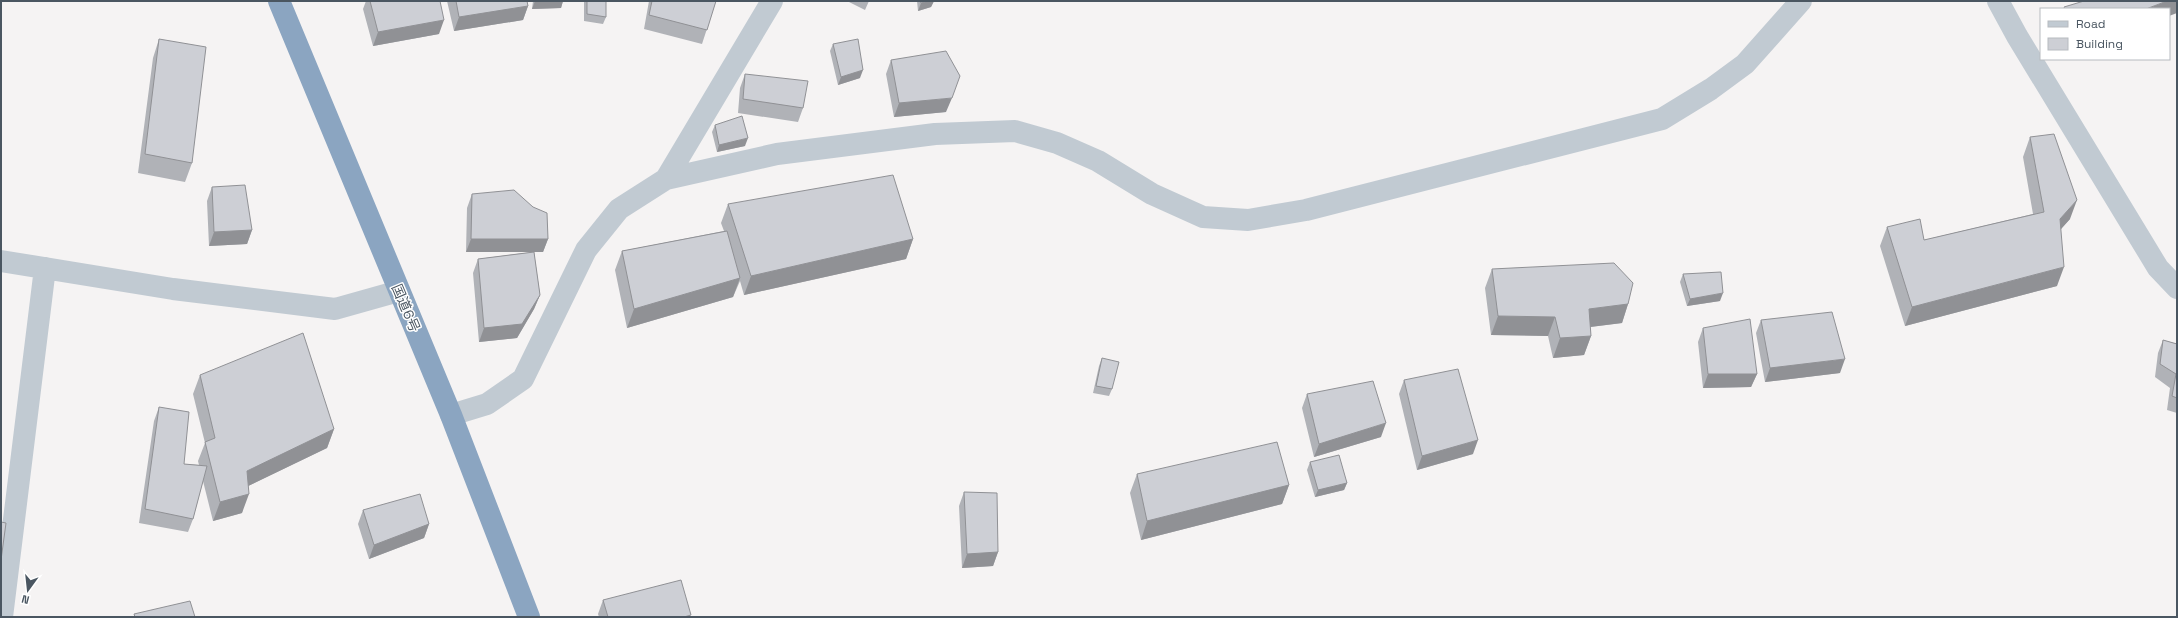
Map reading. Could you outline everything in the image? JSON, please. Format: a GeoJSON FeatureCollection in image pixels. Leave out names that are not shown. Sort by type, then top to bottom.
{"type":"FeatureCollection","features":[{"type":"Feature","properties":{"kind":"highway","name":"国道6号"},"geometry":{"type":"LineString","coordinates":[[279,1],[451,415],[529,617]]}},
{"type":"Feature","properties":{"kind":"street"},"geometry":{"type":"LineString","coordinates":[[666,179],[772,1]]}},
{"type":"Feature","properties":{"kind":"street"},"geometry":{"type":"LineString","coordinates":[[451,415],[487,404],[523,379],[586,250],[619,209],[666,179],[777,154],[934,134],[1015,130],[1057,143],[1098,161],[1152,194],[1203,217],[1248,220],[1306,210],[1662,120],[1711,89],[1745,64],[1801,1]]}},
{"type":"Feature","properties":{"kind":"street"},"geometry":{"type":"LineString","coordinates":[[1998,1],[2017,36],[2158,268],[2177,288]]}},
{"type":"Feature","properties":{"kind":"street"},"geometry":{"type":"LineString","coordinates":[[1,261],[173,289],[335,309],[399,291]]}},
{"type":"Feature","properties":{"kind":"street"},"geometry":{"type":"LineString","coordinates":[[2,617],[45,268]]}},
{"type":"Feature","properties":{"kind":"building"},"geometry":{"type":"Polygon","coordinates":[[[370,1],[440,1],[444,20],[378,32],[370,1]]]}},
{"type":"Feature","properties":{"kind":"building"},"geometry":{"type":"Polygon","coordinates":[[[456,1],[527,1],[528,6],[459,17],[456,1]]]}},
{"type":"Feature","properties":{"kind":"building"},"geometry":{"type":"Polygon","coordinates":[[[587,1],[606,1],[606,17],[587,14],[587,1]]]}},
{"type":"Feature","properties":{"kind":"building"},"geometry":{"type":"Polygon","coordinates":[[[652,1],[716,1],[707,30],[649,15],[652,1]]]}},
{"type":"Feature","properties":{"kind":"building"},"geometry":{"type":"Polygon","coordinates":[[[2084,1],[2167,1],[2149,8],[2064,7],[2084,1]]]}},
{"type":"Feature","properties":{"kind":"building"},"geometry":{"type":"Polygon","coordinates":[[[159,39],[206,47],[192,163],[145,154],[159,39]]]}},
{"type":"Feature","properties":{"kind":"building"},"geometry":{"type":"Polygon","coordinates":[[[858,39],[863,70],[841,77],[833,44],[858,39]]]}},
{"type":"Feature","properties":{"kind":"building"},"geometry":{"type":"Polygon","coordinates":[[[946,51],[960,76],[952,98],[899,103],[891,60],[946,51]]]}},
{"type":"Feature","properties":{"kind":"building"},"geometry":{"type":"Polygon","coordinates":[[[745,74],[808,81],[803,108],[743,99],[745,74]]]}},
{"type":"Feature","properties":{"kind":"building"},"geometry":{"type":"Polygon","coordinates":[[[742,116],[748,138],[719,145],[715,125],[742,116]]]}},
{"type":"Feature","properties":{"kind":"building"},"geometry":{"type":"Polygon","coordinates":[[[2054,134],[2077,200],[2060,219],[2064,267],[1912,307],[1887,227],[1920,219],[1924,240],[2044,212],[2030,137],[2054,134]]]}},
{"type":"Feature","properties":{"kind":"building"},"geometry":{"type":"Polygon","coordinates":[[[893,175],[913,239],[751,276],[728,204],[893,175]]]}},
{"type":"Feature","properties":{"kind":"building"},"geometry":{"type":"Polygon","coordinates":[[[245,185],[252,230],[214,232],[212,187],[245,185]]]}},
{"type":"Feature","properties":{"kind":"building"},"geometry":{"type":"Polygon","coordinates":[[[514,190],[533,207],[547,213],[548,239],[471,239],[472,194],[514,190]]]}},
{"type":"Feature","properties":{"kind":"building"},"geometry":{"type":"Polygon","coordinates":[[[727,231],[740,278],[634,309],[622,251],[727,231]]]}},
{"type":"Feature","properties":{"kind":"building"},"geometry":{"type":"Polygon","coordinates":[[[534,252],[540,295],[522,324],[484,328],[478,259],[534,252]]]}},
{"type":"Feature","properties":{"kind":"building"},"geometry":{"type":"Polygon","coordinates":[[[1614,263],[1633,283],[1628,304],[1589,309],[1591,336],[1560,338],[1555,317],[1498,316],[1492,269],[1614,263]]]}},
{"type":"Feature","properties":{"kind":"building"},"geometry":{"type":"Polygon","coordinates":[[[1721,272],[1723,293],[1690,299],[1683,274],[1721,272]]]}},
{"type":"Feature","properties":{"kind":"building"},"geometry":{"type":"Polygon","coordinates":[[[1832,312],[1845,359],[1770,368],[1761,320],[1832,312]]]}},
{"type":"Feature","properties":{"kind":"building"},"geometry":{"type":"Polygon","coordinates":[[[1750,319],[1757,374],[1708,374],[1703,328],[1750,319]]]}},
{"type":"Feature","properties":{"kind":"building"},"geometry":{"type":"Polygon","coordinates":[[[303,333],[334,429],[247,471],[249,494],[220,502],[205,442],[215,438],[200,375],[303,333]]]}},
{"type":"Feature","properties":{"kind":"building"},"geometry":{"type":"Polygon","coordinates":[[[2163,340],[2177,344],[2177,398],[2172,396],[2176,374],[2160,364],[2163,340]]]}},
{"type":"Feature","properties":{"kind":"building"},"geometry":{"type":"Polygon","coordinates":[[[1102,358],[1119,362],[1112,389],[1096,386],[1102,358]]]}},
{"type":"Feature","properties":{"kind":"building"},"geometry":{"type":"Polygon","coordinates":[[[1458,369],[1478,440],[1422,456],[1404,380],[1458,369]]]}},
{"type":"Feature","properties":{"kind":"building"},"geometry":{"type":"Polygon","coordinates":[[[1373,381],[1386,423],[1319,444],[1307,394],[1373,381]]]}},
{"type":"Feature","properties":{"kind":"building"},"geometry":{"type":"Polygon","coordinates":[[[159,407],[189,412],[184,464],[207,466],[193,519],[145,509],[159,407]]]}},
{"type":"Feature","properties":{"kind":"building"},"geometry":{"type":"Polygon","coordinates":[[[1277,442],[1289,485],[1147,521],[1137,474],[1277,442]]]}},
{"type":"Feature","properties":{"kind":"building"},"geometry":{"type":"Polygon","coordinates":[[[1339,455],[1347,483],[1318,490],[1310,462],[1339,455]]]}},
{"type":"Feature","properties":{"kind":"building"},"geometry":{"type":"Polygon","coordinates":[[[964,492],[997,493],[998,552],[967,554],[964,492]]]}},
{"type":"Feature","properties":{"kind":"building"},"geometry":{"type":"Polygon","coordinates":[[[420,494],[429,524],[374,545],[363,510],[420,494]]]}},
{"type":"Feature","properties":{"kind":"building"},"geometry":{"type":"Polygon","coordinates":[[[1,522],[6,523],[1,560],[1,522]]]}},
{"type":"Feature","properties":{"kind":"building"},"geometry":{"type":"Polygon","coordinates":[[[681,580],[691,615],[684,617],[608,617],[603,600],[681,580]]]}},
{"type":"Feature","properties":{"kind":"building"},"geometry":{"type":"Polygon","coordinates":[[[190,601],[195,617],[135,617],[134,614],[190,601]]]}}]}
